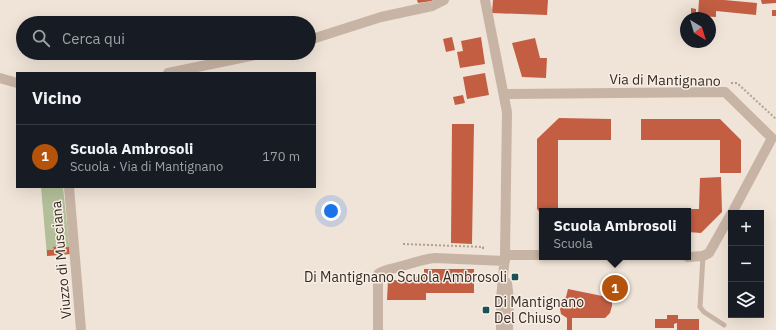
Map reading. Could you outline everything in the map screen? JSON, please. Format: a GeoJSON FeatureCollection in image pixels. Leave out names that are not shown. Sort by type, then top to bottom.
{"type":"FeatureCollection","features":[{"type":"Feature","properties":{"kind":"street"},"geometry":{"type":"LineString","coordinates":[[316,38],[381,17],[432,6],[444,0]]}},
{"type":"Feature","properties":{"kind":"street"},"geometry":{"type":"LineString","coordinates":[[485,0],[507,112],[505,258],[501,299],[501,330]]}},
{"type":"Feature","properties":{"kind":"street"},"geometry":{"type":"LineString","coordinates":[[173,72],[231,60]]}},
{"type":"Feature","properties":{"kind":"street"},"geometry":{"type":"LineString","coordinates":[[0,78],[16,82]]}},
{"type":"Feature","properties":{"kind":"street","name":"Via di Mantignano"},"geometry":{"type":"LineString","coordinates":[[504,94],[725,92],[772,138],[733,210]]}},
{"type":"Feature","properties":{"kind":"street","name":"Viuzzo di Musciana"},"geometry":{"type":"LineString","coordinates":[[69,188],[81,330]]}},
{"type":"Feature","properties":{"kind":"street","name":"Via di Mantignano"},"geometry":{"type":"LineString","coordinates":[[703,256],[709,253],[728,219]]}},
{"type":"Feature","properties":{"kind":"street"},"geometry":{"type":"LineString","coordinates":[[378,330],[378,274],[385,270],[411,264],[424,259],[505,258],[539,255]]}},
{"type":"Feature","properties":{"kind":"street"},"geometry":{"type":"LineString","coordinates":[[691,257],[703,256]]}},
{"type":"Feature","properties":{"kind":"street"},"geometry":{"type":"LineString","coordinates":[[505,258],[509,299],[508,330]]}},
{"type":"Feature","properties":{"kind":"lane"},"geometry":{"type":"LineString","coordinates":[[703,256],[700,307],[704,312],[724,325]]}},
{"type":"Feature","properties":{"kind":"path"},"geometry":{"type":"LineString","coordinates":[[729,83],[737,83],[776,119]]}},
{"type":"Feature","properties":{"kind":"path"},"geometry":{"type":"LineString","coordinates":[[403,244],[483,247],[483,254]]}},
{"type":"Feature","properties":{"kind":"green space"},"geometry":{"type":"Polygon","coordinates":[[[41,188],[63,188],[70,254],[47,256],[41,188]]]}},
{"type":"Feature","properties":{"kind":"building"},"geometry":{"type":"Polygon","coordinates":[[[417,0],[432,0],[432,1],[418,3],[417,0]]]}},
{"type":"Feature","properties":{"kind":"building"},"geometry":{"type":"Polygon","coordinates":[[[493,0],[548,0],[547,15],[492,13],[493,0]]]}},
{"type":"Feature","properties":{"kind":"building"},"geometry":{"type":"Polygon","coordinates":[[[699,0],[724,0],[757,3],[756,15],[716,11],[698,12],[699,0]]]}},
{"type":"Feature","properties":{"kind":"building"},"geometry":{"type":"Polygon","coordinates":[[[761,0],[776,0],[776,3],[762,4],[761,0]]]}},
{"type":"Feature","properties":{"kind":"building"},"geometry":{"type":"Polygon","coordinates":[[[691,8],[696,9],[696,12],[691,12],[691,8]]]}},
{"type":"Feature","properties":{"kind":"building"},"geometry":{"type":"Polygon","coordinates":[[[772,10],[776,10],[776,16],[772,16],[772,10]]]}},
{"type":"Feature","properties":{"kind":"building"},"geometry":{"type":"Polygon","coordinates":[[[452,37],[455,50],[446,52],[443,39],[452,37]]]}},
{"type":"Feature","properties":{"kind":"building"},"geometry":{"type":"Polygon","coordinates":[[[481,37],[485,64],[460,68],[457,52],[463,51],[461,41],[481,37]]]}},
{"type":"Feature","properties":{"kind":"building"},"geometry":{"type":"Polygon","coordinates":[[[535,38],[540,58],[547,58],[546,78],[522,77],[512,43],[535,38]]]}},
{"type":"Feature","properties":{"kind":"building"},"geometry":{"type":"Polygon","coordinates":[[[485,73],[489,95],[467,99],[463,77],[485,73]]]}},
{"type":"Feature","properties":{"kind":"building"},"geometry":{"type":"Polygon","coordinates":[[[463,95],[465,103],[455,105],[453,97],[463,95]]]}},
{"type":"Feature","properties":{"kind":"building"},"geometry":{"type":"Polygon","coordinates":[[[559,118],[611,119],[611,140],[558,140],[558,208],[539,208],[539,211],[537,209],[537,139],[559,118]]]}},
{"type":"Feature","properties":{"kind":"building"},"geometry":{"type":"Polygon","coordinates":[[[641,119],[720,119],[741,140],[741,173],[720,173],[720,140],[641,140],[641,119]]]}},
{"type":"Feature","properties":{"kind":"building"},"geometry":{"type":"Polygon","coordinates":[[[452,124],[474,124],[472,244],[451,243],[452,124]]]}},
{"type":"Feature","properties":{"kind":"building"},"geometry":{"type":"Polygon","coordinates":[[[721,177],[722,212],[701,233],[691,232],[691,209],[699,209],[700,178],[721,177]]]}},
{"type":"Feature","properties":{"kind":"building"},"geometry":{"type":"Polygon","coordinates":[[[62,246],[62,248],[69,247],[70,254],[47,256],[47,250],[54,250],[53,247],[62,246]]]}},
{"type":"Feature","properties":{"kind":"building"},"geometry":{"type":"Polygon","coordinates":[[[424,269],[474,269],[474,293],[426,293],[426,300],[387,300],[388,280],[410,280],[411,277],[424,277],[424,269]]]}},
{"type":"Feature","properties":{"kind":"building"},"geometry":{"type":"Polygon","coordinates":[[[568,289],[612,298],[610,313],[605,318],[572,318],[572,330],[567,330],[567,318],[561,314],[559,304],[560,301],[566,297],[568,289]]]}},
{"type":"Feature","properties":{"kind":"building"},"geometry":{"type":"Polygon","coordinates":[[[667,315],[678,315],[678,319],[699,319],[699,330],[677,330],[677,323],[674,324],[674,328],[655,328],[655,319],[667,319],[667,315]]]}},
{"type":"Feature","properties":{"kind":"place","name":"Di Mantignano Scuola Ambrosoli"},"geometry":{"type":"Point","coordinates":[515,277]}},
{"type":"Feature","properties":{"kind":"place","name":"Scuola Ambrosoli"},"geometry":{"type":"Point","coordinates":[615,288]}},
{"type":"Feature","properties":{"kind":"place","name":"Di Mantignano Del Chiuso"},"geometry":{"type":"Point","coordinates":[486,310]}}]}
